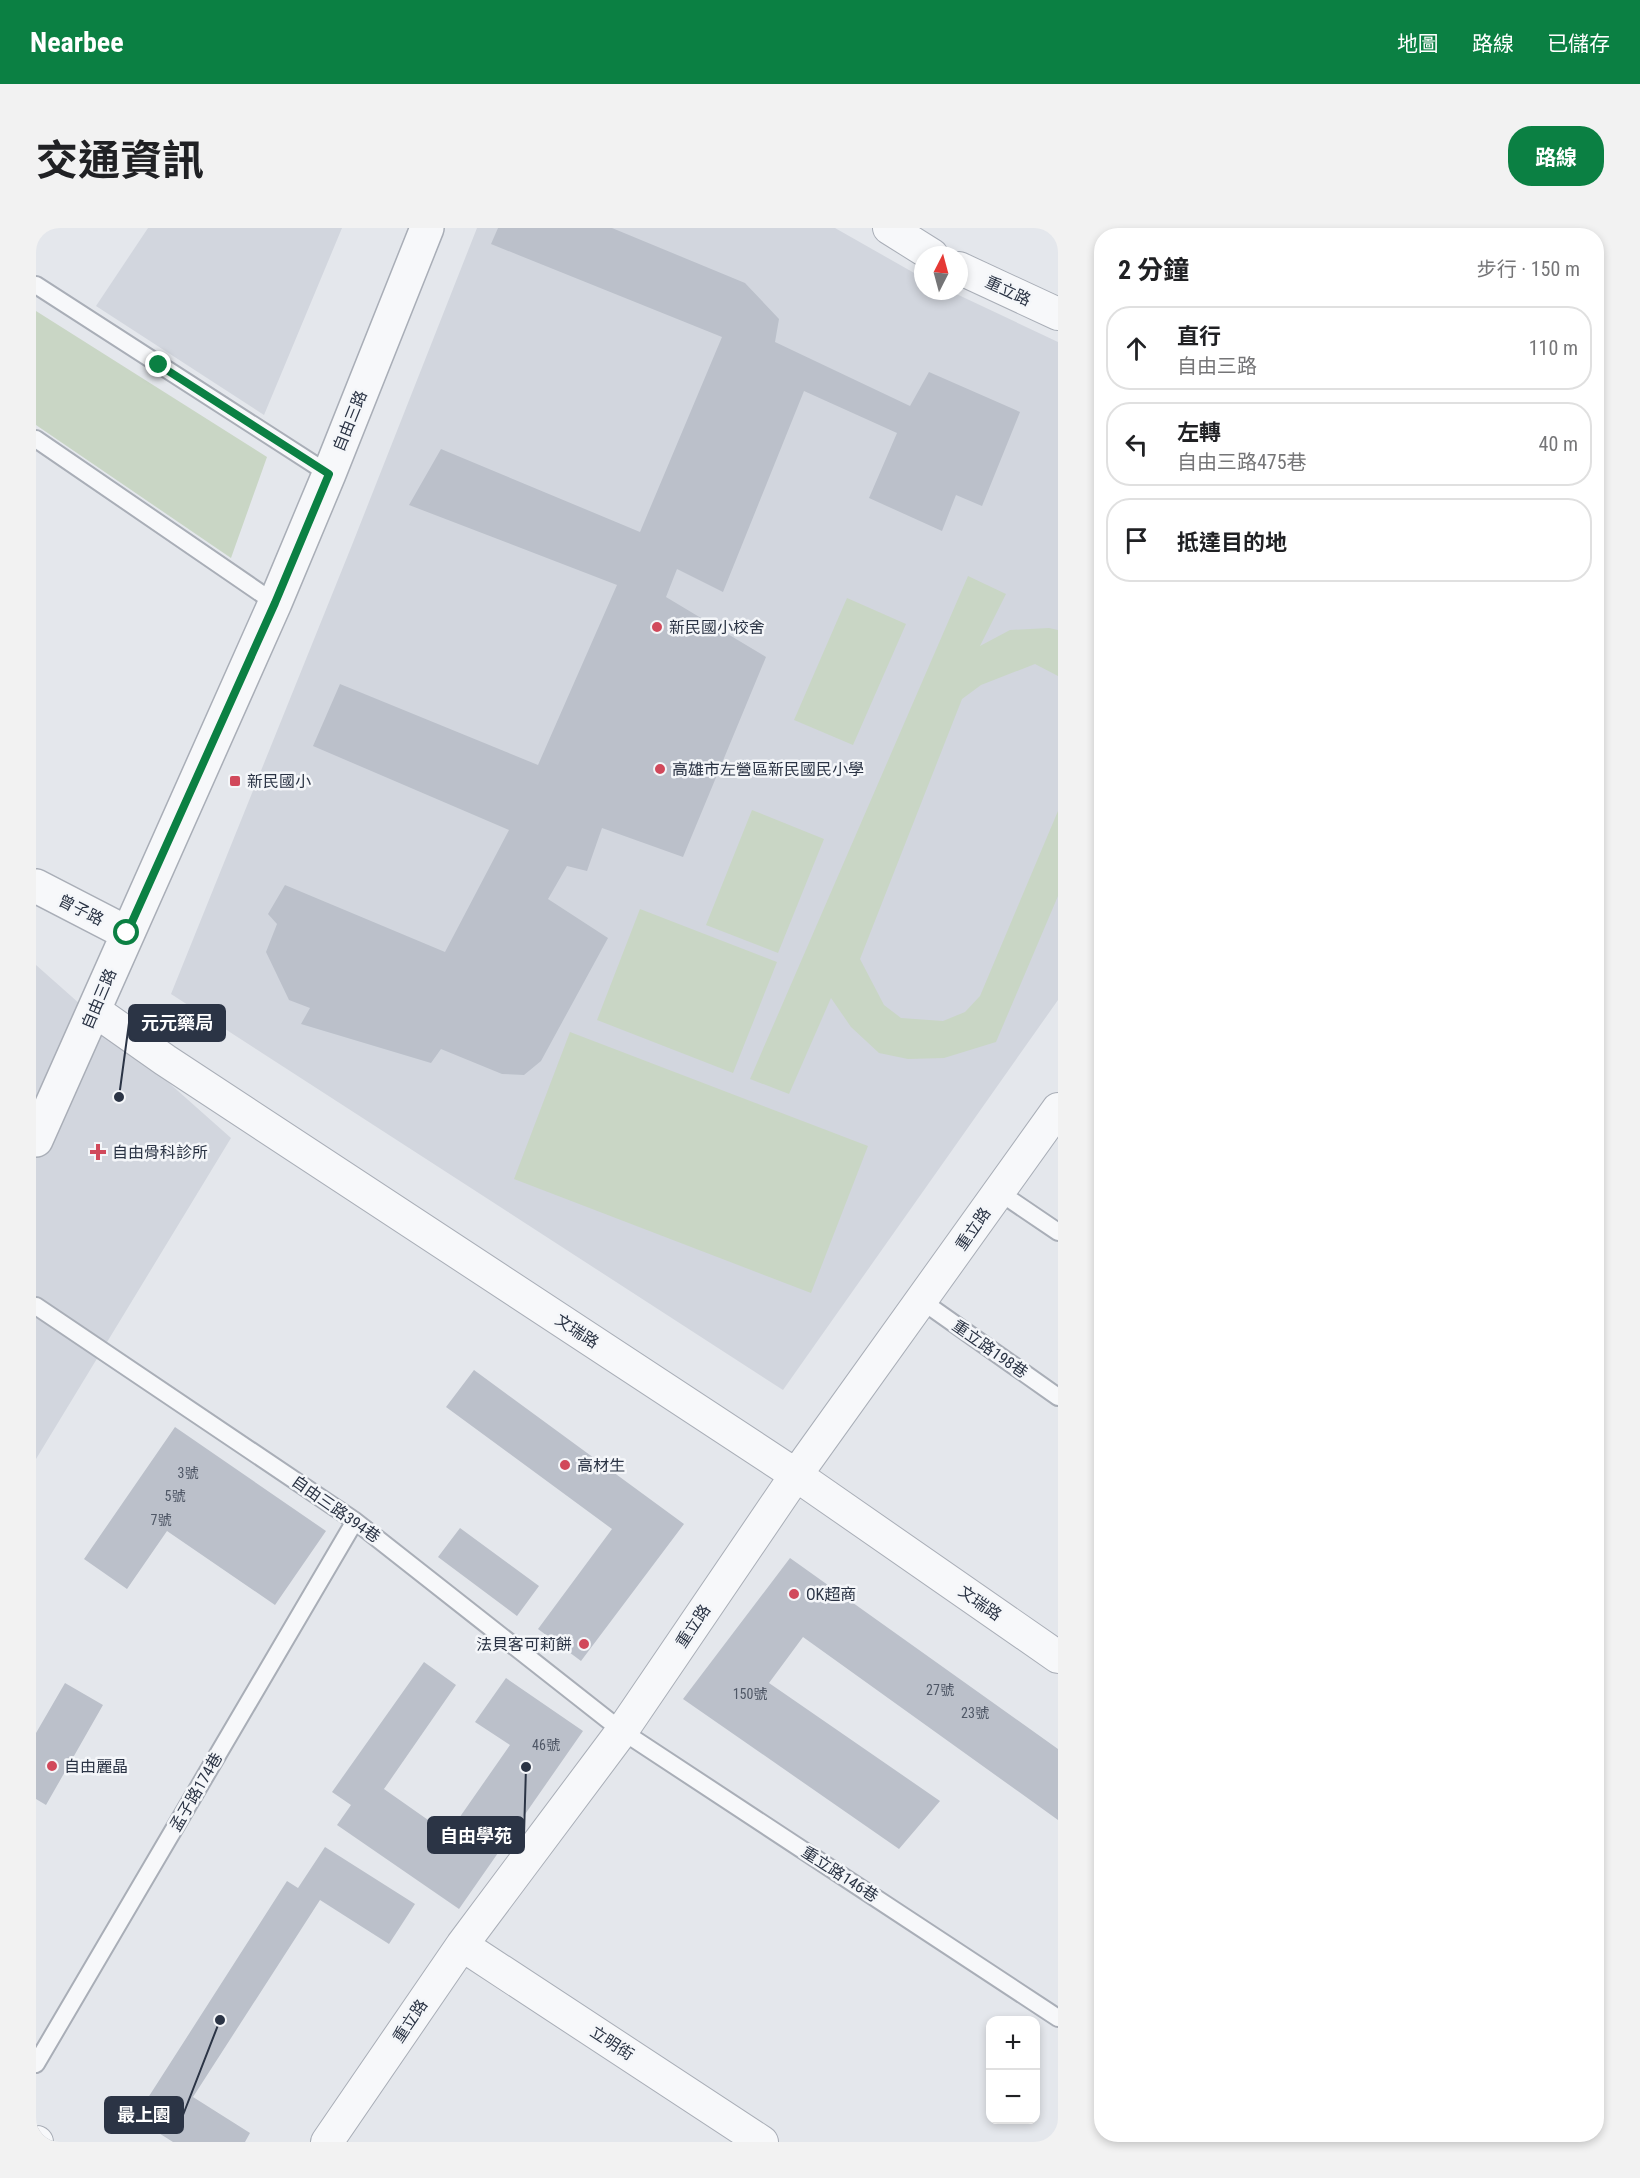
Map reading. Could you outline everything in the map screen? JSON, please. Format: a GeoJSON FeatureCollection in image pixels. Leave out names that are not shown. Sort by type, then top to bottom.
{"type":"FeatureCollection","features":[{"type":"Feature","properties":{"kind":"street","name":"自由三路"},"geometry":{"type":"LineString","coordinates":[[36,1140],[275,603],[427,228]]}},
{"type":"Feature","properties":{"kind":"street"},"geometry":{"type":"LineString","coordinates":[[889,228],[918,246]]}},
{"type":"Feature","properties":{"kind":"street","name":"重立路"},"geometry":{"type":"LineString","coordinates":[[968,272],[1058,314]]}},
{"type":"Feature","properties":{"kind":"street","name":"曾子路"},"geometry":{"type":"LineString","coordinates":[[36,886],[127,933]]}},
{"type":"Feature","properties":{"kind":"street","name":"文瑞路"},"geometry":{"type":"LineString","coordinates":[[94,1010],[159,1057],[796,1475],[1058,1657]]}},
{"type":"Feature","properties":{"kind":"street","name":"重立路"},"geometry":{"type":"LineString","coordinates":[[327,2142],[462,1945],[622,1731],[796,1475],[1058,1108]]}},
{"type":"Feature","properties":{"kind":"street","name":"立明街"},"geometry":{"type":"LineString","coordinates":[[462,1945],[762,2142]]}},
{"type":"Feature","properties":{"kind":"lane"},"geometry":{"type":"LineString","coordinates":[[36,285],[329,474]]}},
{"type":"Feature","properties":{"kind":"lane"},"geometry":{"type":"LineString","coordinates":[[36,439],[275,603]]}},
{"type":"Feature","properties":{"kind":"lane"},"geometry":{"type":"LineString","coordinates":[[999,1192],[1058,1232]]}},
{"type":"Feature","properties":{"kind":"lane","name":"重立路198巷"},"geometry":{"type":"LineString","coordinates":[[922,1301],[1058,1397]]}},
{"type":"Feature","properties":{"kind":"lane","name":"自由三路394巷"},"geometry":{"type":"LineString","coordinates":[[36,1306],[355,1521],[622,1731]]}},
{"type":"Feature","properties":{"kind":"lane","name":"孟子路174巷"},"geometry":{"type":"LineString","coordinates":[[36,2064],[355,1521]]}},
{"type":"Feature","properties":{"kind":"lane","name":"重立路146巷"},"geometry":{"type":"LineString","coordinates":[[622,1731],[1058,2018]]}},
{"type":"Feature","properties":{"kind":"shaded area"},"geometry":{"type":"Polygon","coordinates":[[[148,228],[342,228],[264,415],[96,306],[148,228]]]}},
{"type":"Feature","properties":{"kind":"shaded area","name":"高雄市左營區新民國民小學"},"geometry":{"type":"Polygon","coordinates":[[[477,228],[835,228],[914,273],[914,300],[968,300],[1058,342],[1058,1000],[783,1390],[171,994],[477,228]]]}},
{"type":"Feature","properties":{"kind":"shaded area"},"geometry":{"type":"Polygon","coordinates":[[[36,965],[231,1138],[36,1459],[36,965]]]}},
{"type":"Feature","properties":{"kind":"green space"},"geometry":{"type":"Polygon","coordinates":[[[36,311],[267,457],[231,558],[36,425],[36,311]]]}},
{"type":"Feature","properties":{"kind":"green space"},"geometry":{"type":"Polygon","coordinates":[[[968,576],[1006,594],[980,646],[1010,630],[1049,628],[1058,630],[1058,676],[1035,664],[981,685],[962,699],[860,959],[884,1005],[901,1018],[943,1021],[965,1012],[980,996],[1058,811],[1058,896],[996,1042],[944,1058],[908,1059],[879,1053],[851,1027],[831,998],[789,1094],[750,1079],[968,576]]]}},
{"type":"Feature","properties":{"kind":"green space"},"geometry":{"type":"Polygon","coordinates":[[[847,598],[906,624],[853,745],[794,720],[847,598]]]}},
{"type":"Feature","properties":{"kind":"green space"},"geometry":{"type":"Polygon","coordinates":[[[752,810],[824,839],[778,953],[706,925],[752,810]]]}},
{"type":"Feature","properties":{"kind":"green space"},"geometry":{"type":"Polygon","coordinates":[[[640,909],[777,962],[733,1073],[597,1020],[640,909]]]}},
{"type":"Feature","properties":{"kind":"green space"},"geometry":{"type":"Polygon","coordinates":[[[570,1032],[868,1146],[811,1293],[514,1179],[570,1032]]]}},
{"type":"Feature","properties":{"kind":"building","name":"新民國小校舍"},"geometry":{"type":"Polygon","coordinates":[[[498,228],[612,228],[745,283],[779,319],[775,342],[910,406],[929,372],[1020,412],[982,506],[956,495],[942,531],[869,498],[897,433],[804,391],[723,592],[677,569],[666,597],[766,657],[683,857],[602,828],[587,871],[567,866],[548,899],[608,938],[541,1061],[524,1075],[502,1074],[441,1049],[431,1063],[301,1024],[310,1008],[289,1000],[266,952],[277,924],[268,914],[285,885],[445,952],[509,830],[313,746],[340,684],[538,765],[617,585],[409,505],[441,449],[640,532],[722,337],[491,244],[498,228]]]}},
{"type":"Feature","properties":{"kind":"building","name":"高材生"},"geometry":{"type":"Polygon","coordinates":[[[474,1370],[684,1524],[581,1661],[538,1629],[612,1529],[446,1407],[474,1370]]]}},
{"type":"Feature","properties":{"kind":"building"},"geometry":{"type":"Polygon","coordinates":[[[175,1427],[326,1531],[275,1605],[167,1531],[127,1589],[84,1559],[175,1427]]]}},
{"type":"Feature","properties":{"kind":"building"},"geometry":{"type":"Polygon","coordinates":[[[460,1528],[539,1586],[517,1616],[438,1557],[460,1528]]]}},
{"type":"Feature","properties":{"kind":"building"},"geometry":{"type":"Polygon","coordinates":[[[790,1558],[1058,1749],[1058,1820],[803,1637],[769,1683],[940,1801],[899,1849],[683,1699],[790,1558]]]}},
{"type":"Feature","properties":{"kind":"building"},"geometry":{"type":"Polygon","coordinates":[[[424,1662],[456,1685],[384,1789],[448,1834],[510,1745],[475,1722],[506,1678],[583,1731],[459,1909],[337,1825],[351,1805],[332,1792],[424,1662]]]}},
{"type":"Feature","properties":{"kind":"building","name":"自由麗晶"},"geometry":{"type":"Polygon","coordinates":[[[65,1683],[103,1705],[46,1805],[36,1799],[36,1733],[65,1683]]]}},
{"type":"Feature","properties":{"kind":"building"},"geometry":{"type":"Polygon","coordinates":[[[325,1847],[415,1904],[389,1944],[320,1900],[193,2097],[250,2133],[245,2142],[173,2142],[135,2118],[287,1881],[298,1888],[325,1847]]]}},
{"type":"Feature","properties":{"kind":"place","name":"新民國小校舍"},"geometry":{"type":"Point","coordinates":[657,627]}},
{"type":"Feature","properties":{"kind":"place","name":"高雄市左營區新民國民小學"},"geometry":{"type":"Point","coordinates":[660,769]}},
{"type":"Feature","properties":{"kind":"place","name":"新民國小"},"geometry":{"type":"Point","coordinates":[235,781]}},
{"type":"Feature","properties":{"kind":"place","name":"元元藥局"},"geometry":{"type":"Point","coordinates":[119,1097]}},
{"type":"Feature","properties":{"kind":"place","name":"自由骨科診所"},"geometry":{"type":"Point","coordinates":[98,1152]}},
{"type":"Feature","properties":{"kind":"place","name":"高材生"},"geometry":{"type":"Point","coordinates":[565,1465]}},
{"type":"Feature","properties":{"kind":"place","name":"OK超商"},"geometry":{"type":"Point","coordinates":[794,1594]}},
{"type":"Feature","properties":{"kind":"place","name":"法貝客可莉餅"},"geometry":{"type":"Point","coordinates":[584,1644]}},
{"type":"Feature","properties":{"kind":"place","name":"自由麗晶"},"geometry":{"type":"Point","coordinates":[52,1766]}},
{"type":"Feature","properties":{"kind":"place","name":"自由學苑"},"geometry":{"type":"Point","coordinates":[526,1767]}},
{"type":"Feature","properties":{"kind":"place","name":"最上園"},"geometry":{"type":"Point","coordinates":[220,2020]}},
{"type":"Feature","properties":{"kind":"route"},"geometry":{"type":"LineString","coordinates":[[127,933],[275,603],[329,474],[159,365]]}}]}
